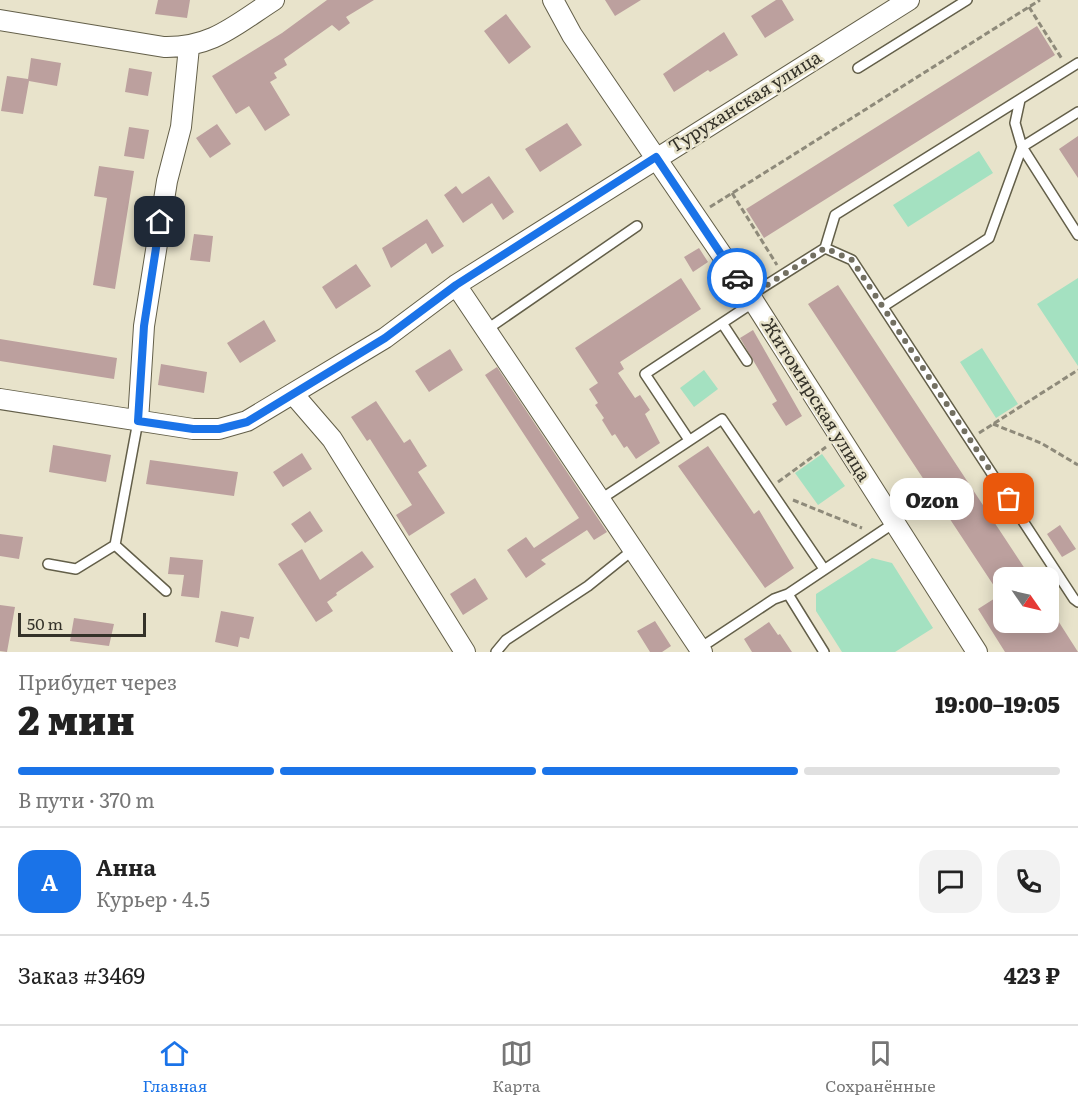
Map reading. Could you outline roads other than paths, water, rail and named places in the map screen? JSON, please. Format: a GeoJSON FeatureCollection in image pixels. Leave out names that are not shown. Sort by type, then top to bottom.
{"type":"FeatureCollection","features":[{"type":"Feature","properties":{"kind":"street"},"geometry":{"type":"LineString","coordinates":[[0,20],[164,47],[189,47],[213,39],[274,0]]}},
{"type":"Feature","properties":{"kind":"street","name":"Житомирская улица"},"geometry":{"type":"LineString","coordinates":[[553,0],[572,35],[752,299],[976,652]]}},
{"type":"Feature","properties":{"kind":"street","name":"Туруханская улица"},"geometry":{"type":"LineString","coordinates":[[0,399],[193,429],[219,429],[247,422],[385,338],[456,285],[656,157],[909,0]]}},
{"type":"Feature","properties":{"kind":"street"},"geometry":{"type":"LineString","coordinates":[[138,421],[144,326],[167,181],[181,127],[189,47]]}},
{"type":"Feature","properties":{"kind":"street"},"geometry":{"type":"LineString","coordinates":[[456,285],[701,650]]}},
{"type":"Feature","properties":{"kind":"street"},"geometry":{"type":"LineString","coordinates":[[294,395],[332,439],[465,652]]}},
{"type":"Feature","properties":{"kind":"lane"},"geometry":{"type":"LineString","coordinates":[[858,68],[967,0]]}},
{"type":"Feature","properties":{"kind":"lane"},"geometry":{"type":"LineString","coordinates":[[689,440],[645,374],[722,323],[783,275],[825,248],[835,215],[1078,63]]}},
{"type":"Feature","properties":{"kind":"lane"},"geometry":{"type":"LineString","coordinates":[[1020,100],[1015,123],[1022,147],[1078,235]]}},
{"type":"Feature","properties":{"kind":"lane"},"geometry":{"type":"LineString","coordinates":[[884,306],[989,237],[1022,147],[1078,112]]}},
{"type":"Feature","properties":{"kind":"lane"},"geometry":{"type":"LineString","coordinates":[[486,330],[637,226]]}},
{"type":"Feature","properties":{"kind":"lane"},"geometry":{"type":"LineString","coordinates":[[825,248],[852,260],[1078,602]]}},
{"type":"Feature","properties":{"kind":"lane"},"geometry":{"type":"LineString","coordinates":[[722,323],[747,361]]}},
{"type":"Feature","properties":{"kind":"lane"},"geometry":{"type":"LineString","coordinates":[[601,499],[722,419],[824,569]]}},
{"type":"Feature","properties":{"kind":"lane"},"geometry":{"type":"LineString","coordinates":[[48,564],[76,570],[115,545],[138,421]]}},
{"type":"Feature","properties":{"kind":"lane"},"geometry":{"type":"LineString","coordinates":[[701,650],[774,599],[788,594],[894,523]]}},
{"type":"Feature","properties":{"kind":"lane"},"geometry":{"type":"LineString","coordinates":[[115,545],[166,591]]}},
{"type":"Feature","properties":{"kind":"lane"},"geometry":{"type":"LineString","coordinates":[[496,652],[506,640],[588,586],[634,549]]}},
{"type":"Feature","properties":{"kind":"lane"},"geometry":{"type":"LineString","coordinates":[[788,594],[824,652]]}},
{"type":"Feature","properties":{"kind":"place","name":"Ozon"},"geometry":{"type":"Point","coordinates":[1009,499]}}]}
